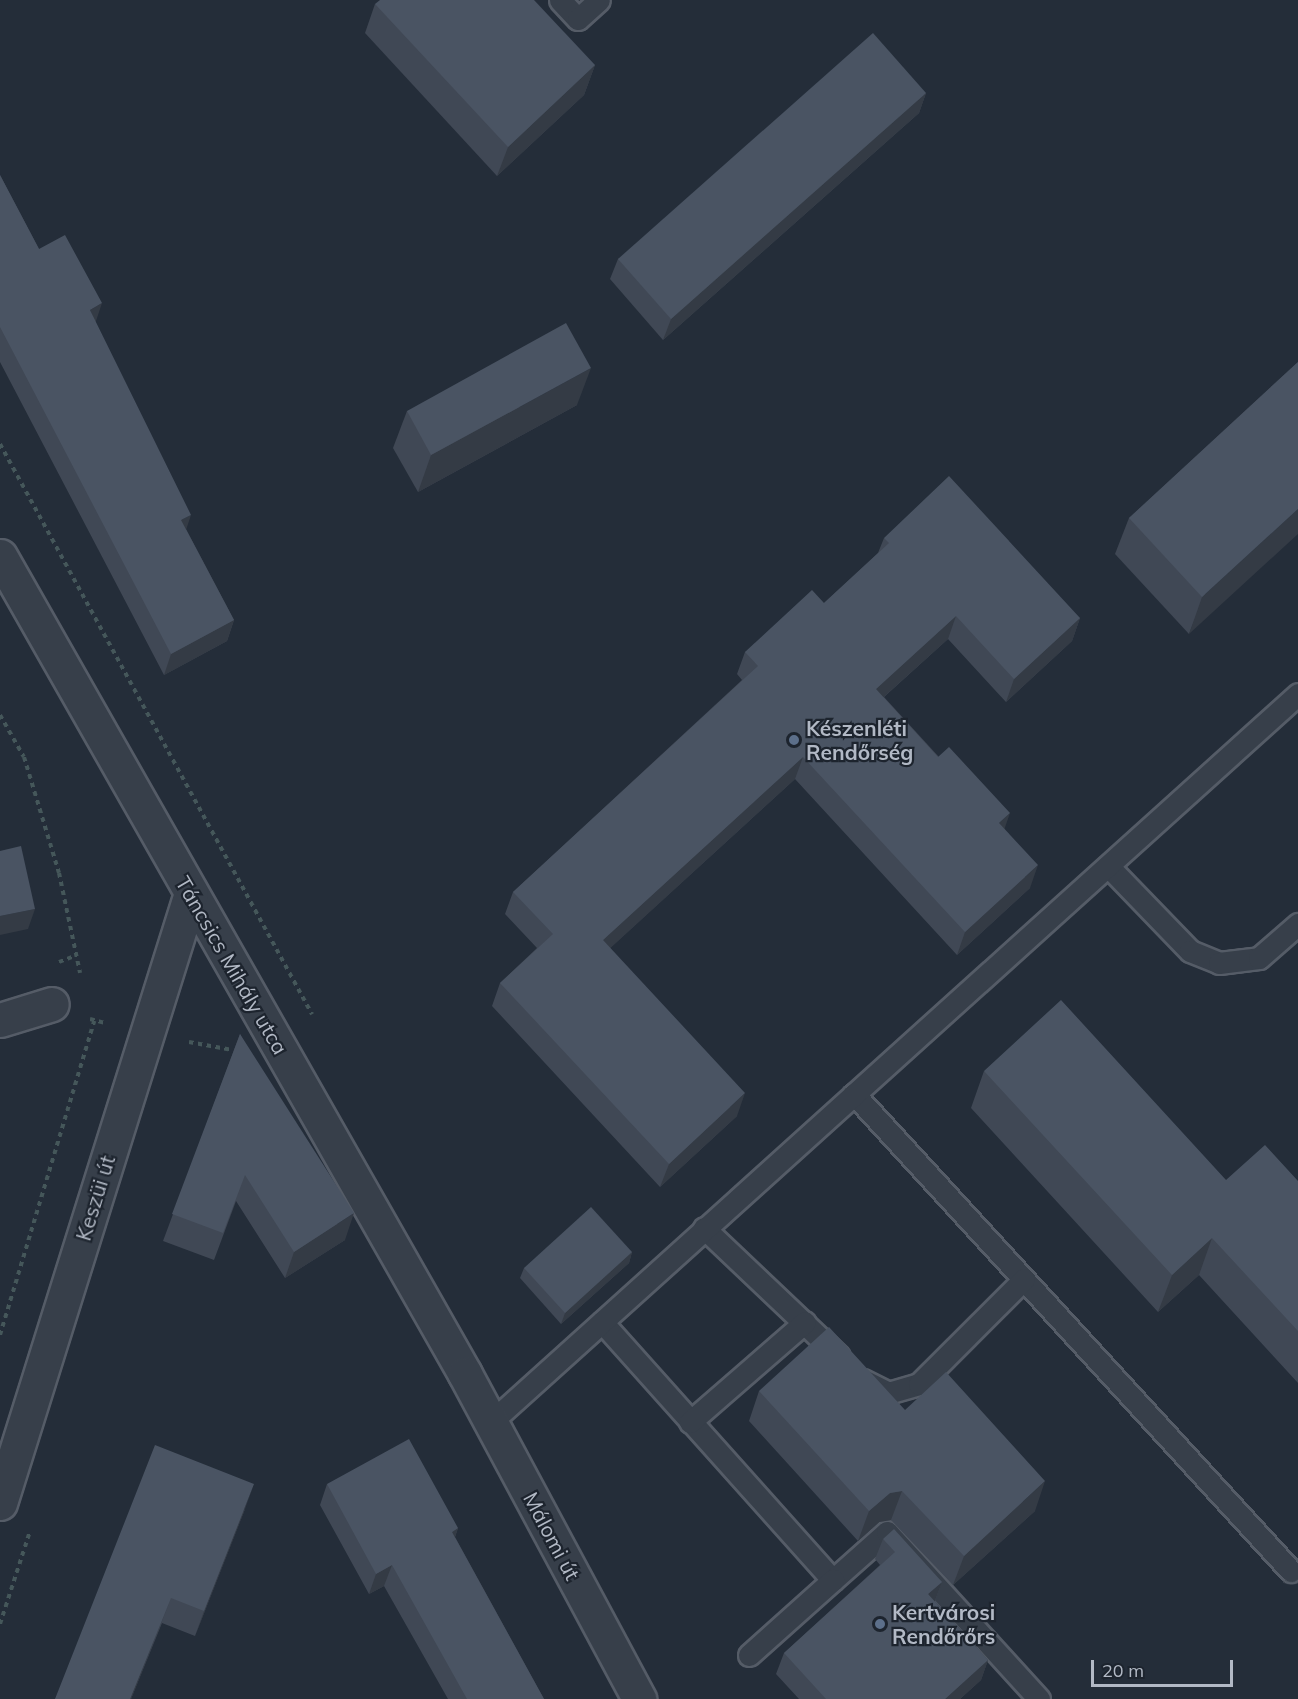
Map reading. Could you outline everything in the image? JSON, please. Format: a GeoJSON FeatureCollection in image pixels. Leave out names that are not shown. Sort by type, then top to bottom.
{"type":"FeatureCollection","features":[{"type":"Feature","properties":{"kind":"street","name":"Táncsics Mihály utca"},"geometry":{"type":"LineString","coordinates":[[0,556],[465,1374]]}},
{"type":"Feature","properties":{"kind":"street","name":"Keszüi út"},"geometry":{"type":"LineString","coordinates":[[0,1503],[191,893]]}},
{"type":"Feature","properties":{"kind":"street"},"geometry":{"type":"LineString","coordinates":[[0,1020],[52,1004]]}},
{"type":"Feature","properties":{"kind":"street","name":"Málomi út"},"geometry":{"type":"LineString","coordinates":[[465,1374],[639,1699]]}},
{"type":"Feature","properties":{"kind":"lane"},"geometry":{"type":"LineString","coordinates":[[560,0],[578,20],[600,0]]}},
{"type":"Feature","properties":{"kind":"lane"},"geometry":{"type":"LineString","coordinates":[[491,1422],[1298,694]]}},
{"type":"Feature","properties":{"kind":"lane"},"geometry":{"type":"LineString","coordinates":[[1108,866],[1190,951],[1219,963],[1259,958],[1298,924]]}},
{"type":"Feature","properties":{"kind":"lane"},"geometry":{"type":"LineString","coordinates":[[854,1094],[1291,1571]]}},
{"type":"Feature","properties":{"kind":"lane"},"geometry":{"type":"LineString","coordinates":[[704,1228],[805,1322],[862,1380],[888,1392],[919,1384],[1024,1279]]}},
{"type":"Feature","properties":{"kind":"lane"},"geometry":{"type":"LineString","coordinates":[[602,1322],[833,1580]]}},
{"type":"Feature","properties":{"kind":"lane"},"geometry":{"type":"LineString","coordinates":[[690,1422],[805,1322]]}},
{"type":"Feature","properties":{"kind":"lane"},"geometry":{"type":"LineString","coordinates":[[749,1655],[887,1532],[1039,1699]]}},
{"type":"Feature","properties":{"kind":"path"},"geometry":{"type":"LineString","coordinates":[[0,444],[316,1020]]}},
{"type":"Feature","properties":{"kind":"path"},"geometry":{"type":"LineString","coordinates":[[0,715],[27,768],[59,873],[81,978]]}},
{"type":"Feature","properties":{"kind":"path"},"geometry":{"type":"LineString","coordinates":[[52,1004],[94,1021],[236,1051],[231,1042]]}},
{"type":"Feature","properties":{"kind":"path"},"geometry":{"type":"LineString","coordinates":[[0,1335],[94,1021],[91,1010]]}},
{"type":"Feature","properties":{"kind":"building"},"geometry":{"type":"Polygon","coordinates":[[[380,0],[534,0],[595,65],[508,147],[375,4],[380,0]]]}},
{"type":"Feature","properties":{"kind":"building"},"geometry":{"type":"Polygon","coordinates":[[[873,33],[926,93],[671,319],[618,259],[873,33]]]}},
{"type":"Feature","properties":{"kind":"building"},"geometry":{"type":"Polygon","coordinates":[[[0,175],[39,249],[65,235],[102,303],[90,310],[191,515],[181,520],[234,620],[171,654],[0,327],[0,175]]]}},
{"type":"Feature","properties":{"kind":"building"},"geometry":{"type":"Polygon","coordinates":[[[566,323],[591,368],[431,455],[407,411],[566,323]]]}},
{"type":"Feature","properties":{"kind":"building"},"geometry":{"type":"Polygon","coordinates":[[[1298,362],[1298,509],[1202,597],[1129,518],[1298,362]]]}},
{"type":"Feature","properties":{"kind":"building","name":"Készenléti Rendőrség"},"geometry":{"type":"Polygon","coordinates":[[[949,476],[1080,618],[1014,679],[956,616],[876,689],[938,757],[949,747],[1010,813],[999,823],[1038,865],[965,932],[803,757],[603,940],[745,1093],[669,1164],[500,983],[553,934],[513,892],[758,666],[745,652],[812,590],[824,603],[889,543],[884,538],[949,476]]]}},
{"type":"Feature","properties":{"kind":"building"},"geometry":{"type":"Polygon","coordinates":[[[21,846],[35,909],[0,916],[0,851],[21,846]]]}},
{"type":"Feature","properties":{"kind":"building"},"geometry":{"type":"Polygon","coordinates":[[[1061,1000],[1226,1180],[1265,1145],[1298,1181],[1298,1331],[1212,1238],[1172,1275],[984,1071],[1061,1000]]]}},
{"type":"Feature","properties":{"kind":"building"},"geometry":{"type":"Polygon","coordinates":[[[240,1034],[354,1213],[294,1252],[245,1175],[223,1233],[172,1214],[240,1034]]]}},
{"type":"Feature","properties":{"kind":"building"},"geometry":{"type":"Polygon","coordinates":[[[591,1207],[632,1252],[565,1313],[524,1268],[591,1207]]]}},
{"type":"Feature","properties":{"kind":"building"},"geometry":{"type":"Polygon","coordinates":[[[829,1327],[905,1410],[946,1372],[1045,1481],[964,1556],[902,1491],[890,1493],[869,1511],[759,1391],[829,1327]]]}},
{"type":"Feature","properties":{"kind":"building"},"geometry":{"type":"Polygon","coordinates":[[[409,1439],[458,1528],[452,1532],[544,1699],[467,1699],[392,1565],[376,1574],[327,1484],[409,1439]]]}},
{"type":"Feature","properties":{"kind":"building"},"geometry":{"type":"Polygon","coordinates":[[[155,1445],[254,1484],[204,1611],[171,1598],[130,1699],[55,1699],[155,1445]]]}},
{"type":"Feature","properties":{"kind":"building","name":"Kertvárosi Rendőrőrs"},"geometry":{"type":"Polygon","coordinates":[[[894,1529],[942,1582],[928,1594],[988,1660],[945,1699],[826,1699],[784,1653],[895,1552],[883,1539],[894,1529]]]}},
{"type":"Feature","properties":{"kind":"place","name":"Készenléti Rendőrség"},"geometry":{"type":"Point","coordinates":[794,740]}},
{"type":"Feature","properties":{"kind":"place","name":"Kertvárosi Rendőrőrs"},"geometry":{"type":"Point","coordinates":[880,1624]}}]}
